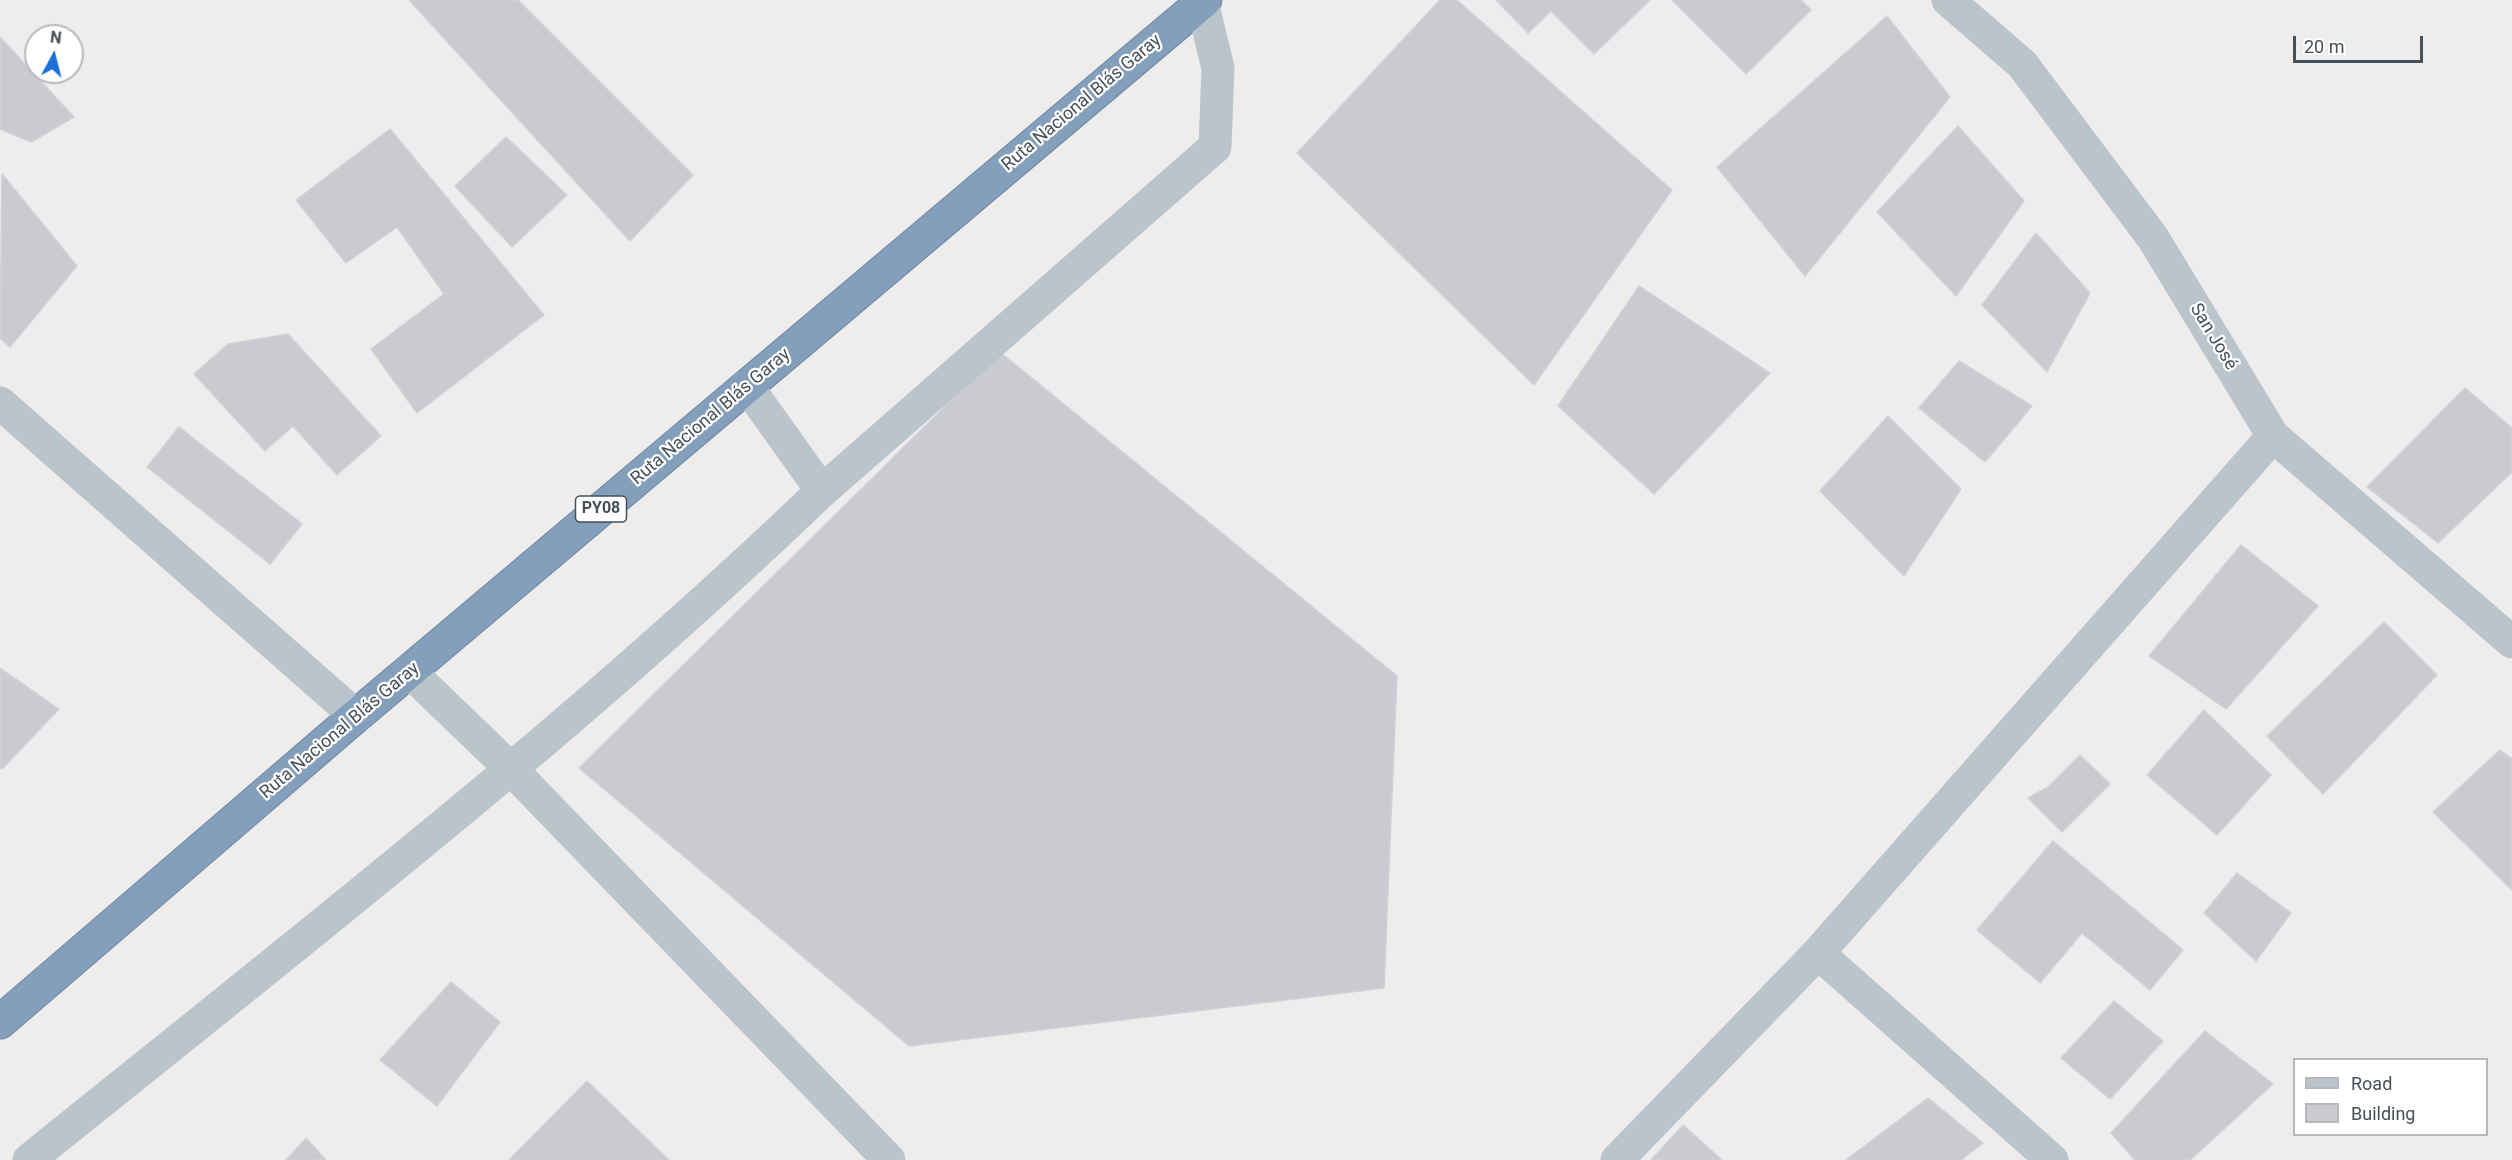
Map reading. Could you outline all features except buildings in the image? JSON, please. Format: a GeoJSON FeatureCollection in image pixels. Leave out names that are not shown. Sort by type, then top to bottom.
{"type":"FeatureCollection","features":[{"type":"Feature","properties":{"kind":"highway","name":"Ruta Nacional Blás Garay"},"geometry":{"type":"LineString","coordinates":[[0,1022],[356,716],[1203,1]]}},
{"type":"Feature","properties":{"kind":"street","name":"San José"},"geometry":{"type":"LineString","coordinates":[[1948,0],[2022,64],[2153,238],[2273,436],[2512,642]]}},
{"type":"Feature","properties":{"kind":"street"},"geometry":{"type":"LineString","coordinates":[[29,1160],[512,770],[763,549],[822,492],[1215,147],[1218,68],[1203,1]]}},
{"type":"Feature","properties":{"kind":"street"},"geometry":{"type":"LineString","coordinates":[[747,386],[822,492]]}},
{"type":"Feature","properties":{"kind":"street"},"geometry":{"type":"LineString","coordinates":[[0,403],[356,716]]}},
{"type":"Feature","properties":{"kind":"street"},"geometry":{"type":"LineString","coordinates":[[1617,1160],[1818,953],[2273,436]]}},
{"type":"Feature","properties":{"kind":"street"},"geometry":{"type":"LineString","coordinates":[[409,672],[512,770],[889,1160]]}},
{"type":"Feature","properties":{"kind":"street"},"geometry":{"type":"LineString","coordinates":[[1818,953],[2052,1160]]}}]}
